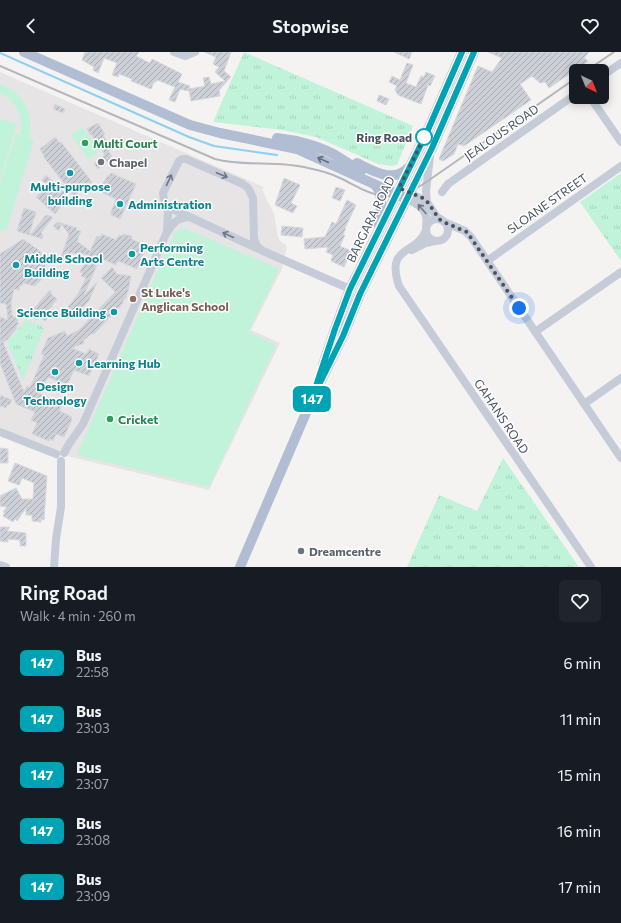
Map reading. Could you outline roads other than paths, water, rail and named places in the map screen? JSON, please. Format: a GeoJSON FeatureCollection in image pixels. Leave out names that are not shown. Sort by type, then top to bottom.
{"type":"FeatureCollection","features":[{"type":"Feature","properties":{"kind":"main road"},"geometry":{"type":"LineString","coordinates":[[24,52],[190,125],[210,131],[297,149],[372,183],[398,191]]}},
{"type":"Feature","properties":{"kind":"main road","name":"BARGARA ROAD"},"geometry":{"type":"LineString","coordinates":[[311,401],[350,289],[411,165],[462,52]]}},
{"type":"Feature","properties":{"kind":"main road","name":"BARGARA ROAD"},"geometry":{"type":"LineString","coordinates":[[240,567],[311,401],[343,336],[360,294],[432,148],[474,52]]}},
{"type":"Feature","properties":{"kind":"main road"},"geometry":{"type":"LineString","coordinates":[[231,135],[255,135],[286,139],[349,160],[378,174],[392,176],[401,174],[411,165]]}},
{"type":"Feature","properties":{"kind":"main road"},"geometry":{"type":"LineString","coordinates":[[340,157],[351,166],[409,196]]}},
{"type":"Feature","properties":{"kind":"main road"},"geometry":{"type":"LineString","coordinates":[[372,183],[378,189],[381,196],[379,229]]}},
{"type":"Feature","properties":{"kind":"main road"},"geometry":{"type":"LineString","coordinates":[[350,289],[360,294]]}},
{"type":"Feature","properties":{"kind":"street"},"geometry":{"type":"LineString","coordinates":[[174,52],[185,56],[193,55]]}},
{"type":"Feature","properties":{"kind":"street"},"geometry":{"type":"LineString","coordinates":[[609,71],[621,63]]}},
{"type":"Feature","properties":{"kind":"street","name":"JEALOUS ROAD"},"geometry":{"type":"LineString","coordinates":[[442,192],[448,184],[569,99]]}},
{"type":"Feature","properties":{"kind":"street"},"geometry":{"type":"LineString","coordinates":[[595,104],[621,142]]}},
{"type":"Feature","properties":{"kind":"street"},"geometry":{"type":"LineString","coordinates":[[432,148],[426,191],[427,202],[436,216],[443,221],[447,227],[446,236]]}},
{"type":"Feature","properties":{"kind":"street"},"geometry":{"type":"LineString","coordinates":[[166,234],[168,211],[163,200],[163,193],[177,163],[182,159],[186,159],[243,184],[250,192],[253,198],[254,239],[257,246],[263,251]]}},
{"type":"Feature","properties":{"kind":"street","name":"SLOANE STREET"},"geometry":{"type":"LineString","coordinates":[[486,260],[621,166]]}},
{"type":"Feature","properties":{"kind":"street"},"geometry":{"type":"LineString","coordinates":[[409,196],[427,202]]}},
{"type":"Feature","properties":{"kind":"street"},"geometry":{"type":"LineString","coordinates":[[409,196],[424,210],[427,216],[426,228],[428,237],[435,241]]}},
{"type":"Feature","properties":{"kind":"street"},"geometry":{"type":"LineString","coordinates":[[165,204],[171,209],[188,217],[350,289]]}},
{"type":"Feature","properties":{"kind":"street"},"geometry":{"type":"LineString","coordinates":[[54,567],[56,539],[61,507],[60,456],[84,424],[166,234],[174,222],[188,217]]}},
{"type":"Feature","properties":{"kind":"street"},"geometry":{"type":"LineString","coordinates":[[396,277],[395,267],[402,253],[421,238],[432,220],[437,219],[443,221],[467,232],[621,458]]}},
{"type":"Feature","properties":{"kind":"street"},"geometry":{"type":"LineString","coordinates":[[396,277],[398,264],[407,254],[426,243],[441,240],[446,236],[455,233],[469,238],[476,245]]}},
{"type":"Feature","properties":{"kind":"street"},"geometry":{"type":"LineString","coordinates":[[535,332],[621,272]]}},
{"type":"Feature","properties":{"kind":"street","name":"GAHANS ROAD"},"geometry":{"type":"LineString","coordinates":[[396,277],[406,298],[591,567]]}},
{"type":"Feature","properties":{"kind":"street"},"geometry":{"type":"LineString","coordinates":[[584,404],[621,378]]}},
{"type":"Feature","properties":{"kind":"street"},"geometry":{"type":"LineString","coordinates":[[0,432],[60,456]]}},
{"type":"Feature","properties":{"kind":"street"},"geometry":{"type":"LineString","coordinates":[[0,565],[6,567]]}},
{"type":"Feature","properties":{"kind":"waterway"},"geometry":{"type":"LineString","coordinates":[[0,53],[189,137],[214,146],[277,155]]}},
{"type":"Feature","properties":{"kind":"railway"},"geometry":{"type":"LineString","coordinates":[[596,64],[614,52]]}},
{"type":"Feature","properties":{"kind":"railway"},"geometry":{"type":"LineString","coordinates":[[0,66],[215,159],[238,163],[285,164],[312,169],[336,176],[371,193],[382,196],[403,194],[422,185],[569,83]]}},
{"type":"Feature","properties":{"kind":"place","name":"Ring Road"},"geometry":{"type":"Point","coordinates":[424,137]}},
{"type":"Feature","properties":{"kind":"place","name":"Multi Court"},"geometry":{"type":"Point","coordinates":[85,143]}},
{"type":"Feature","properties":{"kind":"place","name":"Chapel"},"geometry":{"type":"Point","coordinates":[101,162]}},
{"type":"Feature","properties":{"kind":"place","name":"Multi-purpose building"},"geometry":{"type":"Point","coordinates":[70,173]}},
{"type":"Feature","properties":{"kind":"place","name":"Administration"},"geometry":{"type":"Point","coordinates":[120,204]}},
{"type":"Feature","properties":{"kind":"place","name":"Performing Arts Centre"},"geometry":{"type":"Point","coordinates":[132,254]}},
{"type":"Feature","properties":{"kind":"place","name":"Middle School Building"},"geometry":{"type":"Point","coordinates":[16,265]}},
{"type":"Feature","properties":{"kind":"place","name":"St Luke's Anglican School"},"geometry":{"type":"Point","coordinates":[133,299]}},
{"type":"Feature","properties":{"kind":"place","name":"Science Building"},"geometry":{"type":"Point","coordinates":[114,312]}},
{"type":"Feature","properties":{"kind":"place","name":"Learning Hub"},"geometry":{"type":"Point","coordinates":[79,363]}},
{"type":"Feature","properties":{"kind":"place","name":"Design Technology"},"geometry":{"type":"Point","coordinates":[55,372]}},
{"type":"Feature","properties":{"kind":"place","name":"Cricket"},"geometry":{"type":"Point","coordinates":[110,419]}},
{"type":"Feature","properties":{"kind":"place","name":"Dreamcentre"},"geometry":{"type":"Point","coordinates":[301,551]}}]}
